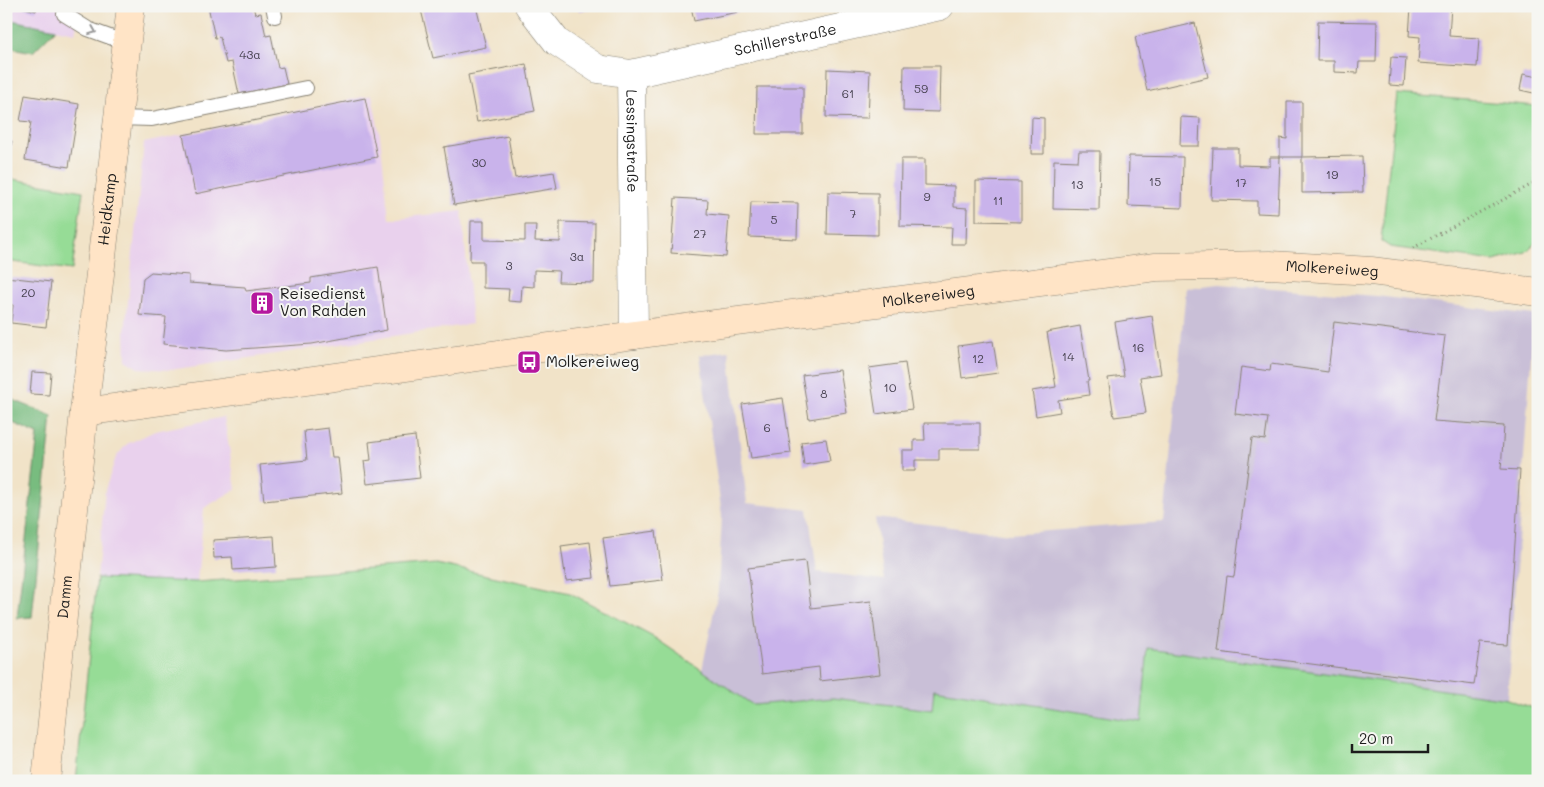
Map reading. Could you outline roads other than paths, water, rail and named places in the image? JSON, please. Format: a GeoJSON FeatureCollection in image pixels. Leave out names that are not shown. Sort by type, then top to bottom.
{"type":"FeatureCollection","features":[{"type":"Feature","properties":{"kind":"main road","name":"Heidkamp"},"geometry":{"type":"LineString","coordinates":[[84,412],[105,245],[117,118],[131,6]]}},
{"type":"Feature","properties":{"kind":"main road","name":"Molkereiweg"},"geometry":{"type":"LineString","coordinates":[[84,412],[634,335],[1156,267],[1270,265],[1371,270],[1538,292]]}},
{"type":"Feature","properties":{"kind":"main road","name":"Damm"},"geometry":{"type":"LineString","coordinates":[[46,781],[84,412]]}},
{"type":"Feature","properties":{"kind":"street","name":"Lessingstraße"},"geometry":{"type":"LineString","coordinates":[[529,6],[557,42],[598,69],[631,74],[634,335]]}},
{"type":"Feature","properties":{"kind":"street","name":"Schillerstraße"},"geometry":{"type":"LineString","coordinates":[[631,74],[859,15],[940,6]]}},
{"type":"Feature","properties":{"kind":"lane"},"geometry":{"type":"LineString","coordinates":[[64,14],[88,29],[126,43]]}},
{"type":"Feature","properties":{"kind":"lane"},"geometry":{"type":"LineString","coordinates":[[117,118],[152,119],[306,88]]}},
{"type":"Feature","properties":{"kind":"place","name":"Reisedienst Von Rahden"},"geometry":{"type":"Point","coordinates":[262,303]}},
{"type":"Feature","properties":{"kind":"place","name":"Molkereiweg"},"geometry":{"type":"Point","coordinates":[529,362]}}]}
